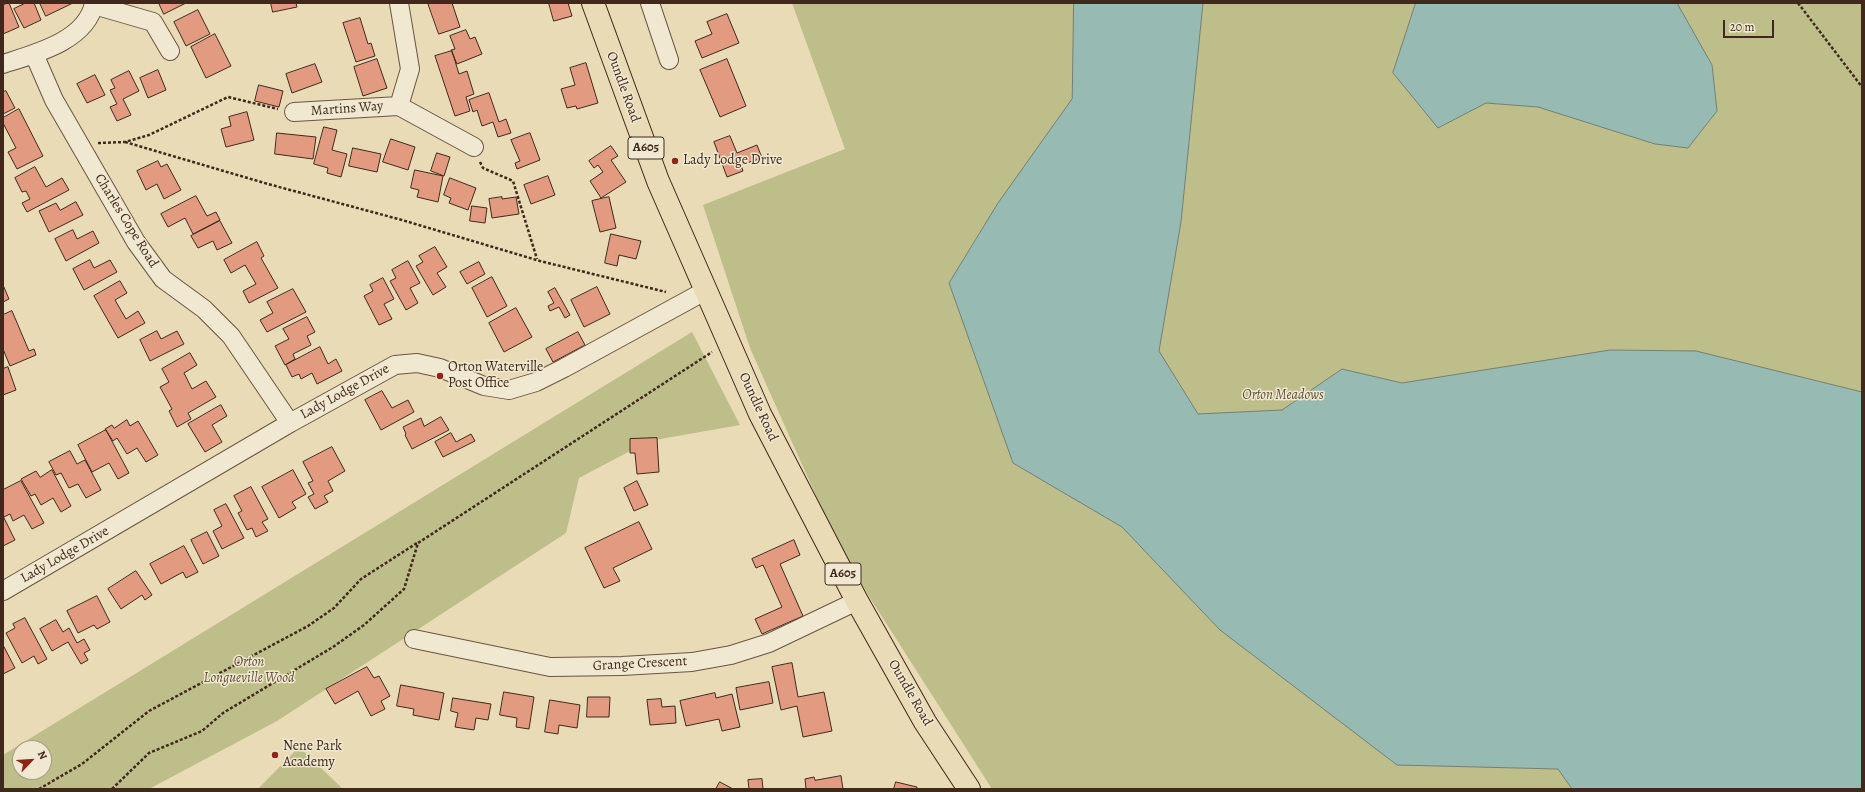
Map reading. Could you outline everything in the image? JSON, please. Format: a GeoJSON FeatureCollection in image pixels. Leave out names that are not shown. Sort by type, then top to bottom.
{"type":"FeatureCollection","features":[{"type":"Feature","properties":{"kind":"main road","name":"Oundle Road"},"geometry":{"type":"LineString","coordinates":[[593,3],[698,294],[728,341],[760,414],[857,601],[926,722],[969,789]]}},
{"type":"Feature","properties":{"kind":"street","name":"Martins Way"},"geometry":{"type":"LineString","coordinates":[[399,3],[410,69],[399,106]]}},
{"type":"Feature","properties":{"kind":"street"},"geometry":{"type":"LineString","coordinates":[[650,3],[670,60]]}},
{"type":"Feature","properties":{"kind":"street"},"geometry":{"type":"LineString","coordinates":[[3,64],[50,48],[72,36],[85,21],[94,4],[153,22],[170,51]]}},
{"type":"Feature","properties":{"kind":"street","name":"Charles Cope Road"},"geometry":{"type":"LineString","coordinates":[[34,54],[54,100],[136,242],[163,279],[204,309],[232,336],[290,423]]}},
{"type":"Feature","properties":{"kind":"street","name":"Martins Way"},"geometry":{"type":"LineString","coordinates":[[294,112],[399,106],[474,147]]}},
{"type":"Feature","properties":{"kind":"street","name":"Lady Lodge Drive"},"geometry":{"type":"LineString","coordinates":[[3,591],[290,423],[395,365],[417,363],[440,368],[484,386],[509,390],[536,382],[698,294]]}},
{"type":"Feature","properties":{"kind":"street","name":"Grange Crescent"},"geometry":{"type":"LineString","coordinates":[[414,639],[550,667],[622,666],[692,662],[732,654],[769,643],[857,601]]}},
{"type":"Feature","properties":{"kind":"path"},"geometry":{"type":"LineString","coordinates":[[1798,3],[1862,87]]}},
{"type":"Feature","properties":{"kind":"path"},"geometry":{"type":"LineString","coordinates":[[79,144],[125,142],[149,135],[228,97],[294,112]]}},
{"type":"Feature","properties":{"kind":"path"},"geometry":{"type":"LineString","coordinates":[[125,142],[268,184],[402,220],[537,260],[698,294]]}},
{"type":"Feature","properties":{"kind":"path"},"geometry":{"type":"LineString","coordinates":[[474,147],[483,168],[513,181],[537,260]]}},
{"type":"Feature","properties":{"kind":"path"},"geometry":{"type":"LineString","coordinates":[[39,789],[82,764],[149,711],[308,626],[334,608],[361,578],[418,543],[728,341]]}},
{"type":"Feature","properties":{"kind":"path"},"geometry":{"type":"LineString","coordinates":[[112,789],[149,752],[202,731],[223,713],[333,647],[364,625],[404,588],[418,543]]}},
{"type":"Feature","properties":{"kind":"green space","name":"Orton Meadows"},"geometry":{"type":"Polygon","coordinates":[[[792,3],[1862,3],[1862,789],[992,789],[842,554],[750,348],[703,205],[845,149],[792,3]]]}},
{"type":"Feature","properties":{"kind":"green space","name":"Orton Longueville Wood"},"geometry":{"type":"Polygon","coordinates":[[[692,332],[740,425],[649,441],[579,478],[566,533],[277,721],[149,789],[3,789],[3,755],[12,749],[12,780],[52,780],[52,740],[27,740],[692,332]]]}},
{"type":"Feature","properties":{"kind":"green space"},"geometry":{"type":"Polygon","coordinates":[[[299,747],[343,789],[258,789],[299,747]]]}},
{"type":"Feature","properties":{"kind":"water"},"geometry":{"type":"Polygon","coordinates":[[[1074,3],[1203,3],[1181,222],[1159,351],[1198,414],[1282,410],[1342,369],[1402,383],[1610,350],[1696,351],[1862,392],[1862,789],[1572,789],[1558,769],[1397,765],[1220,630],[1122,527],[1013,463],[949,283],[998,203],[1072,99],[1074,3]]]}},
{"type":"Feature","properties":{"kind":"water"},"geometry":{"type":"Polygon","coordinates":[[[1416,3],[1677,3],[1712,65],[1717,111],[1688,148],[1655,144],[1538,107],[1486,103],[1438,128],[1393,73],[1416,3]]]}},
{"type":"Feature","properties":{"kind":"building"},"geometry":{"type":"Polygon","coordinates":[[[9,3],[19,27],[3,34],[3,5],[9,3]]]}},
{"type":"Feature","properties":{"kind":"building"},"geometry":{"type":"Polygon","coordinates":[[[26,3],[34,3],[41,20],[24,28],[14,9],[26,3]]]}},
{"type":"Feature","properties":{"kind":"building"},"geometry":{"type":"Polygon","coordinates":[[[40,3],[73,3],[46,16],[40,3]]]}},
{"type":"Feature","properties":{"kind":"building"},"geometry":{"type":"Polygon","coordinates":[[[159,3],[186,3],[164,14],[159,3]]]}},
{"type":"Feature","properties":{"kind":"building"},"geometry":{"type":"Polygon","coordinates":[[[271,3],[296,3],[297,7],[273,12],[271,3]]]}},
{"type":"Feature","properties":{"kind":"building"},"geometry":{"type":"Polygon","coordinates":[[[428,3],[452,3],[460,27],[439,34],[428,3]]]}},
{"type":"Feature","properties":{"kind":"building"},"geometry":{"type":"Polygon","coordinates":[[[549,3],[568,3],[572,16],[554,21],[549,3]]]}},
{"type":"Feature","properties":{"kind":"building"},"geometry":{"type":"Polygon","coordinates":[[[198,10],[210,34],[186,46],[174,22],[198,10]]]}},
{"type":"Feature","properties":{"kind":"building"},"geometry":{"type":"Polygon","coordinates":[[[727,14],[739,43],[702,58],[695,41],[712,34],[707,22],[727,14]]]}},
{"type":"Feature","properties":{"kind":"building"},"geometry":{"type":"Polygon","coordinates":[[[360,18],[368,44],[371,43],[375,56],[356,62],[343,23],[360,18]]]}},
{"type":"Feature","properties":{"kind":"building"},"geometry":{"type":"Polygon","coordinates":[[[466,30],[470,39],[475,37],[482,54],[457,64],[451,50],[455,49],[450,36],[466,30]]]}},
{"type":"Feature","properties":{"kind":"building"},"geometry":{"type":"Polygon","coordinates":[[[215,34],[231,66],[206,78],[191,47],[215,34]]]}},
{"type":"Feature","properties":{"kind":"building"},"geometry":{"type":"Polygon","coordinates":[[[452,51],[459,74],[467,71],[474,94],[466,97],[470,111],[455,116],[435,56],[452,51]]]}},
{"type":"Feature","properties":{"kind":"building"},"geometry":{"type":"Polygon","coordinates":[[[377,59],[387,88],[363,96],[354,67],[377,59]]]}},
{"type":"Feature","properties":{"kind":"building"},"geometry":{"type":"Polygon","coordinates":[[[727,59],[746,106],[720,117],[700,70],[727,59]]]}},
{"type":"Feature","properties":{"kind":"building"},"geometry":{"type":"Polygon","coordinates":[[[586,63],[598,103],[577,109],[576,106],[567,108],[561,89],[575,85],[570,68],[586,63]]]}},
{"type":"Feature","properties":{"kind":"building"},"geometry":{"type":"Polygon","coordinates":[[[315,64],[322,82],[292,93],[286,74],[315,64]]]}},
{"type":"Feature","properties":{"kind":"building"},"geometry":{"type":"Polygon","coordinates":[[[158,70],[166,90],[148,98],[140,78],[158,70]]]}},
{"type":"Feature","properties":{"kind":"building"},"geometry":{"type":"Polygon","coordinates":[[[129,71],[139,91],[123,99],[131,115],[117,121],[110,107],[117,104],[110,90],[115,88],[111,80],[129,71]]]}},
{"type":"Feature","properties":{"kind":"building"},"geometry":{"type":"Polygon","coordinates":[[[95,75],[105,95],[87,103],[77,84],[95,75]]]}},
{"type":"Feature","properties":{"kind":"building"},"geometry":{"type":"Polygon","coordinates":[[[259,85],[283,91],[279,107],[255,101],[259,85]]]}},
{"type":"Feature","properties":{"kind":"building"},"geometry":{"type":"Polygon","coordinates":[[[6,91],[15,108],[3,114],[3,92],[6,91]]]}},
{"type":"Feature","properties":{"kind":"building"},"geometry":{"type":"Polygon","coordinates":[[[489,93],[499,122],[506,119],[511,133],[498,137],[493,122],[482,126],[477,110],[473,112],[469,100],[489,93]]]}},
{"type":"Feature","properties":{"kind":"building"},"geometry":{"type":"Polygon","coordinates":[[[19,109],[43,156],[17,169],[8,152],[16,148],[3,123],[3,118],[19,109]]]}},
{"type":"Feature","properties":{"kind":"building"},"geometry":{"type":"Polygon","coordinates":[[[247,112],[254,140],[226,147],[221,129],[231,126],[229,117],[247,112]]]}},
{"type":"Feature","properties":{"kind":"building"},"geometry":{"type":"Polygon","coordinates":[[[324,127],[337,130],[332,150],[347,154],[341,177],[327,173],[328,168],[314,164],[324,127]]]}},
{"type":"Feature","properties":{"kind":"building"},"geometry":{"type":"Polygon","coordinates":[[[277,133],[316,137],[313,159],[275,154],[277,133]]]}},
{"type":"Feature","properties":{"kind":"building"},"geometry":{"type":"Polygon","coordinates":[[[530,133],[540,160],[517,169],[515,163],[520,161],[511,140],[530,133]]]}},
{"type":"Feature","properties":{"kind":"building"},"geometry":{"type":"Polygon","coordinates":[[[730,136],[737,153],[757,145],[762,158],[741,165],[743,171],[727,177],[714,142],[730,136]]]}},
{"type":"Feature","properties":{"kind":"building"},"geometry":{"type":"Polygon","coordinates":[[[391,139],[415,147],[408,170],[383,162],[391,139]]]}},
{"type":"Feature","properties":{"kind":"building"},"geometry":{"type":"Polygon","coordinates":[[[611,146],[618,156],[611,160],[626,182],[601,198],[590,181],[603,172],[598,165],[594,168],[589,161],[611,146]]]}},
{"type":"Feature","properties":{"kind":"building"},"geometry":{"type":"Polygon","coordinates":[[[353,148],[381,154],[377,172],[349,166],[353,148]]]}},
{"type":"Feature","properties":{"kind":"building"},"geometry":{"type":"Polygon","coordinates":[[[437,153],[450,157],[444,176],[431,171],[437,153]]]}},
{"type":"Feature","properties":{"kind":"building"},"geometry":{"type":"Polygon","coordinates":[[[158,161],[161,167],[167,164],[181,190],[164,199],[157,184],[146,190],[137,171],[158,161]]]}},
{"type":"Feature","properties":{"kind":"building"},"geometry":{"type":"Polygon","coordinates":[[[35,167],[46,187],[62,178],[69,190],[27,212],[22,203],[30,199],[26,191],[22,192],[15,178],[35,167]]]}},
{"type":"Feature","properties":{"kind":"building"},"geometry":{"type":"Polygon","coordinates":[[[415,170],[443,176],[438,202],[417,197],[419,190],[411,188],[415,170]]]}},
{"type":"Feature","properties":{"kind":"building"},"geometry":{"type":"Polygon","coordinates":[[[548,176],[555,195],[531,204],[524,185],[548,176]]]}},
{"type":"Feature","properties":{"kind":"building"},"geometry":{"type":"Polygon","coordinates":[[[450,178],[476,188],[468,210],[449,203],[451,198],[444,195],[450,178]]]}},
{"type":"Feature","properties":{"kind":"building"},"geometry":{"type":"Polygon","coordinates":[[[196,196],[207,216],[216,212],[220,220],[193,234],[185,218],[168,227],[161,214],[196,196]]]}},
{"type":"Feature","properties":{"kind":"building"},"geometry":{"type":"Polygon","coordinates":[[[502,197],[502,199],[516,197],[519,214],[492,218],[489,199],[502,197]]]}},
{"type":"Feature","properties":{"kind":"building"},"geometry":{"type":"Polygon","coordinates":[[[609,197],[616,228],[600,232],[592,201],[609,197]]]}},
{"type":"Feature","properties":{"kind":"building"},"geometry":{"type":"Polygon","coordinates":[[[76,202],[83,215],[49,232],[39,211],[56,203],[60,210],[76,202]]]}},
{"type":"Feature","properties":{"kind":"building"},"geometry":{"type":"Polygon","coordinates":[[[472,206],[487,208],[485,223],[470,221],[472,206]]]}},
{"type":"Feature","properties":{"kind":"building"},"geometry":{"type":"Polygon","coordinates":[[[220,221],[232,243],[217,250],[213,241],[198,248],[191,236],[220,221]]]}},
{"type":"Feature","properties":{"kind":"building"},"geometry":{"type":"Polygon","coordinates":[[[73,230],[77,239],[93,231],[99,243],[66,261],[55,239],[73,230]]]}},
{"type":"Feature","properties":{"kind":"building"},"geometry":{"type":"Polygon","coordinates":[[[611,234],[641,241],[636,259],[619,255],[617,266],[605,263],[611,234]]]}},
{"type":"Feature","properties":{"kind":"building"},"geometry":{"type":"Polygon","coordinates":[[[257,242],[264,256],[261,258],[278,288],[249,303],[243,291],[256,284],[245,265],[231,273],[224,260],[257,242]]]}},
{"type":"Feature","properties":{"kind":"building"},"geometry":{"type":"Polygon","coordinates":[[[435,247],[447,267],[437,273],[446,287],[433,295],[416,266],[423,262],[419,256],[435,247]]]}},
{"type":"Feature","properties":{"kind":"building"},"geometry":{"type":"Polygon","coordinates":[[[90,260],[94,268],[110,260],[117,272],[84,290],[73,269],[90,260]]]}},
{"type":"Feature","properties":{"kind":"building"},"geometry":{"type":"Polygon","coordinates":[[[408,261],[420,283],[410,288],[418,303],[406,310],[390,281],[396,278],[392,270],[408,261]]]}},
{"type":"Feature","properties":{"kind":"building"},"geometry":{"type":"Polygon","coordinates":[[[479,262],[485,274],[467,284],[460,272],[479,262]]]}},
{"type":"Feature","properties":{"kind":"building"},"geometry":{"type":"Polygon","coordinates":[[[492,277],[507,306],[487,317],[472,288],[492,277]]]}},
{"type":"Feature","properties":{"kind":"building"},"geometry":{"type":"Polygon","coordinates":[[[383,278],[394,299],[384,304],[392,319],[379,325],[364,296],[373,291],[370,285],[383,278]]]}},
{"type":"Feature","properties":{"kind":"building"},"geometry":{"type":"Polygon","coordinates":[[[120,281],[127,293],[115,300],[126,319],[138,311],[145,323],[118,338],[94,296],[120,281]]]}},
{"type":"Feature","properties":{"kind":"building"},"geometry":{"type":"Polygon","coordinates":[[[3,285],[9,299],[3,302],[3,285]]]}},
{"type":"Feature","properties":{"kind":"building"},"geometry":{"type":"Polygon","coordinates":[[[597,287],[610,314],[584,327],[571,300],[597,287]]]}},
{"type":"Feature","properties":{"kind":"building"},"geometry":{"type":"Polygon","coordinates":[[[555,288],[570,315],[565,318],[559,307],[550,311],[548,306],[554,303],[548,292],[555,288]]]}},
{"type":"Feature","properties":{"kind":"building"},"geometry":{"type":"Polygon","coordinates":[[[293,289],[306,312],[267,332],[260,320],[273,313],[267,302],[293,289]]]}},
{"type":"Feature","properties":{"kind":"building"},"geometry":{"type":"Polygon","coordinates":[[[516,308],[532,337],[504,352],[489,323],[516,308]]]}},
{"type":"Feature","properties":{"kind":"building"},"geometry":{"type":"Polygon","coordinates":[[[12,311],[29,351],[34,349],[36,355],[10,366],[3,349],[3,315],[12,311]]]}},
{"type":"Feature","properties":{"kind":"building"},"geometry":{"type":"Polygon","coordinates":[[[307,317],[315,332],[307,336],[311,345],[293,354],[295,359],[285,365],[275,346],[289,339],[283,329],[307,317]]]}},
{"type":"Feature","properties":{"kind":"building"},"geometry":{"type":"Polygon","coordinates":[[[157,331],[161,339],[177,331],[184,344],[150,361],[140,340],[157,331]]]}},
{"type":"Feature","properties":{"kind":"building"},"geometry":{"type":"Polygon","coordinates":[[[578,332],[585,345],[553,362],[546,349],[578,332]]]}},
{"type":"Feature","properties":{"kind":"building"},"geometry":{"type":"Polygon","coordinates":[[[320,347],[328,364],[336,359],[342,371],[317,384],[312,373],[301,379],[299,374],[292,377],[286,365],[320,347]]]}},
{"type":"Feature","properties":{"kind":"building"},"geometry":{"type":"Polygon","coordinates":[[[190,353],[197,365],[184,373],[192,389],[206,381],[216,397],[188,413],[191,419],[177,427],[169,411],[172,409],[160,387],[169,382],[162,369],[190,353]]]}},
{"type":"Feature","properties":{"kind":"building"},"geometry":{"type":"Polygon","coordinates":[[[8,367],[16,390],[3,395],[3,369],[8,367]]]}},
{"type":"Feature","properties":{"kind":"building"},"geometry":{"type":"Polygon","coordinates":[[[382,391],[392,408],[408,400],[414,412],[381,430],[365,400],[382,391]]]}},
{"type":"Feature","properties":{"kind":"building"},"geometry":{"type":"Polygon","coordinates":[[[221,405],[227,416],[212,425],[222,442],[205,452],[188,424],[221,405]]]}},
{"type":"Feature","properties":{"kind":"building"},"geometry":{"type":"Polygon","coordinates":[[[441,417],[449,430],[412,449],[403,427],[421,418],[424,426],[441,417]]]}},
{"type":"Feature","properties":{"kind":"building"},"geometry":{"type":"Polygon","coordinates":[[[127,420],[130,426],[138,421],[158,455],[146,462],[137,448],[127,454],[117,438],[113,441],[105,429],[112,425],[114,428],[127,420]]]}},
{"type":"Feature","properties":{"kind":"building"},"geometry":{"type":"Polygon","coordinates":[[[106,430],[129,473],[118,479],[109,463],[92,472],[78,445],[106,430]]]}},
{"type":"Feature","properties":{"kind":"building"},"geometry":{"type":"Polygon","coordinates":[[[451,433],[456,442],[471,434],[475,441],[443,457],[435,442],[451,433]]]}},
{"type":"Feature","properties":{"kind":"building"},"geometry":{"type":"Polygon","coordinates":[[[657,438],[659,472],[637,474],[635,453],[630,453],[630,439],[657,438]]]}},
{"type":"Feature","properties":{"kind":"building"},"geometry":{"type":"Polygon","coordinates":[[[332,447],[345,471],[328,481],[333,491],[324,496],[328,502],[315,509],[308,497],[314,494],[308,483],[313,481],[303,462],[332,447]]]}},
{"type":"Feature","properties":{"kind":"building"},"geometry":{"type":"Polygon","coordinates":[[[70,451],[77,464],[85,460],[101,490],[86,498],[78,484],[69,488],[61,473],[56,475],[49,462],[70,451]]]}},
{"type":"Feature","properties":{"kind":"building"},"geometry":{"type":"Polygon","coordinates":[[[52,470],[71,506],[61,512],[53,498],[41,505],[35,494],[31,496],[21,479],[36,471],[40,477],[52,470]]]}},
{"type":"Feature","properties":{"kind":"building"},"geometry":{"type":"Polygon","coordinates":[[[293,470],[306,494],[292,502],[296,508],[279,518],[262,487],[293,470]]]}},
{"type":"Feature","properties":{"kind":"building"},"geometry":{"type":"Polygon","coordinates":[[[21,481],[44,523],[32,529],[24,515],[13,521],[10,514],[4,517],[3,515],[3,490],[21,481]]]}},
{"type":"Feature","properties":{"kind":"building"},"geometry":{"type":"Polygon","coordinates":[[[637,481],[648,505],[634,511],[624,488],[637,481]]]}},
{"type":"Feature","properties":{"kind":"building"},"geometry":{"type":"Polygon","coordinates":[[[251,487],[268,519],[262,522],[268,531],[256,537],[252,528],[247,530],[238,513],[242,511],[234,496],[251,487]]]}},
{"type":"Feature","properties":{"kind":"building"},"geometry":{"type":"Polygon","coordinates":[[[226,504],[244,538],[222,549],[213,531],[222,526],[214,510],[226,504]]]}},
{"type":"Feature","properties":{"kind":"building"},"geometry":{"type":"Polygon","coordinates":[[[3,516],[15,540],[3,546],[3,516]]]}},
{"type":"Feature","properties":{"kind":"building"},"geometry":{"type":"Polygon","coordinates":[[[639,522],[652,549],[613,568],[620,581],[604,588],[585,548],[639,522]]]}},
{"type":"Feature","properties":{"kind":"building"},"geometry":{"type":"Polygon","coordinates":[[[207,532],[219,556],[203,564],[191,540],[207,532]]]}},
{"type":"Feature","properties":{"kind":"building"},"geometry":{"type":"Polygon","coordinates":[[[794,540],[800,555],[780,564],[803,616],[762,634],[755,619],[782,607],[763,565],[756,568],[752,559],[794,540]]]}},
{"type":"Feature","properties":{"kind":"building"},"geometry":{"type":"Polygon","coordinates":[[[184,546],[198,572],[186,578],[183,572],[161,584],[150,564],[184,546]]]}},
{"type":"Feature","properties":{"kind":"building"},"geometry":{"type":"Polygon","coordinates":[[[136,571],[152,595],[145,600],[142,595],[121,609],[108,589],[136,571]]]}},
{"type":"Feature","properties":{"kind":"building"},"geometry":{"type":"Polygon","coordinates":[[[97,596],[110,622],[97,629],[94,625],[78,633],[67,611],[97,596]]]}},
{"type":"Feature","properties":{"kind":"building"},"geometry":{"type":"Polygon","coordinates":[[[25,618],[47,659],[38,664],[34,656],[22,663],[6,633],[15,628],[13,624],[25,618]]]}},
{"type":"Feature","properties":{"kind":"building"},"geometry":{"type":"Polygon","coordinates":[[[56,620],[63,632],[69,628],[77,643],[84,639],[90,650],[84,653],[88,660],[81,664],[68,642],[52,651],[40,629],[56,620]]]}},
{"type":"Feature","properties":{"kind":"building"},"geometry":{"type":"Polygon","coordinates":[[[3,645],[15,668],[3,674],[3,645]]]}},
{"type":"Feature","properties":{"kind":"building"},"geometry":{"type":"Polygon","coordinates":[[[792,663],[798,697],[824,692],[832,731],[803,737],[797,706],[781,710],[772,667],[792,663]]]}},
{"type":"Feature","properties":{"kind":"building"},"geometry":{"type":"Polygon","coordinates":[[[367,667],[374,678],[379,676],[390,696],[381,701],[385,709],[371,716],[358,691],[335,704],[326,689],[367,667]]]}},
{"type":"Feature","properties":{"kind":"building"},"geometry":{"type":"Polygon","coordinates":[[[769,682],[773,703],[740,710],[736,688],[769,682]]]}},
{"type":"Feature","properties":{"kind":"building"},"geometry":{"type":"Polygon","coordinates":[[[401,685],[444,693],[439,720],[413,715],[414,709],[397,706],[401,685]]]}},
{"type":"Feature","properties":{"kind":"building"},"geometry":{"type":"Polygon","coordinates":[[[504,692],[534,697],[529,729],[516,727],[517,718],[500,715],[504,692]]]}},
{"type":"Feature","properties":{"kind":"building"},"geometry":{"type":"Polygon","coordinates":[[[715,693],[716,698],[732,694],[740,727],[722,731],[719,719],[686,726],[680,701],[715,693]]]}},
{"type":"Feature","properties":{"kind":"building"},"geometry":{"type":"Polygon","coordinates":[[[588,697],[610,697],[609,717],[587,717],[588,697]]]}},
{"type":"Feature","properties":{"kind":"building"},"geometry":{"type":"Polygon","coordinates":[[[453,698],[491,704],[488,720],[476,718],[474,730],[455,727],[458,713],[451,711],[453,698]]]}},
{"type":"Feature","properties":{"kind":"building"},"geometry":{"type":"Polygon","coordinates":[[[661,699],[662,707],[675,706],[676,723],[650,725],[647,700],[661,699]]]}},
{"type":"Feature","properties":{"kind":"building"},"geometry":{"type":"Polygon","coordinates":[[[550,700],[580,705],[577,728],[559,725],[558,734],[545,732],[550,700]]]}},
{"type":"Feature","properties":{"kind":"building"},"geometry":{"type":"Polygon","coordinates":[[[841,776],[843,789],[806,789],[805,779],[814,777],[815,780],[841,776]]]}},
{"type":"Feature","properties":{"kind":"building"},"geometry":{"type":"Polygon","coordinates":[[[762,779],[763,789],[749,789],[748,780],[762,779]]]}},
{"type":"Feature","properties":{"kind":"building"},"geometry":{"type":"Polygon","coordinates":[[[720,782],[733,789],[716,789],[720,782]]]}},
{"type":"Feature","properties":{"kind":"building"},"geometry":{"type":"Polygon","coordinates":[[[896,782],[917,787],[917,789],[894,789],[896,782]]]}},
{"type":"Feature","properties":{"kind":"place","name":"Lady Lodge Drive"},"geometry":{"type":"Point","coordinates":[675,161]}},
{"type":"Feature","properties":{"kind":"place","name":"Orton Waterville Post Office"},"geometry":{"type":"Point","coordinates":[440,376]}},
{"type":"Feature","properties":{"kind":"place","name":"Nene Park Academy"},"geometry":{"type":"Point","coordinates":[275,755]}}]}
